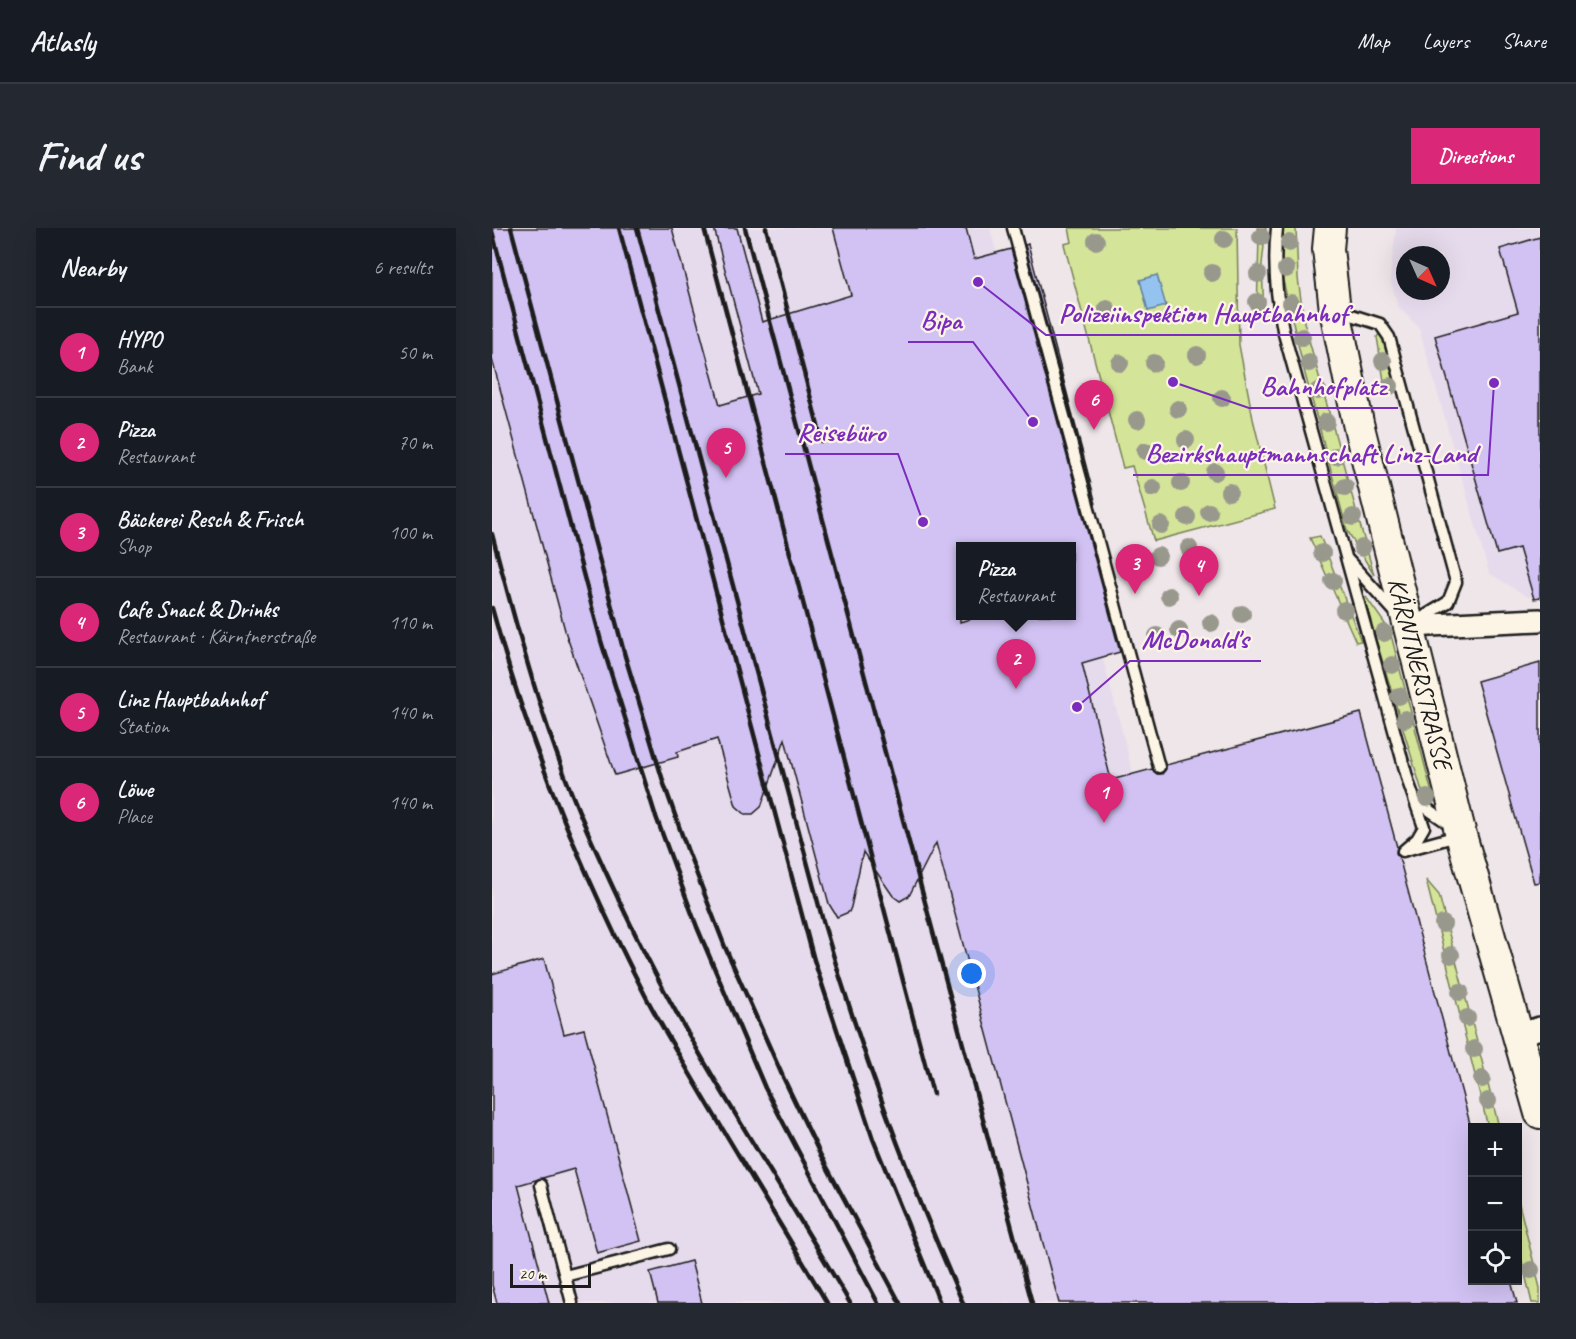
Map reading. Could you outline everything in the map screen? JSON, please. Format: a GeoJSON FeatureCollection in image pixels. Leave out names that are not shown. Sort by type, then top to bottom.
{"type":"FeatureCollection","features":[{"type":"Feature","properties":{"kind":"main road","name":"KÄRNTNERSTRASSE"},"geometry":{"type":"LineString","coordinates":[[1330,228],[1328,249],[1335,310],[1358,423],[1461,835],[1529,1032],[1540,1113]]}},
{"type":"Feature","properties":{"kind":"street"},"geometry":{"type":"LineString","coordinates":[[1408,626],[1540,620]]}},
{"type":"Feature","properties":{"kind":"lane"},"geometry":{"type":"LineString","coordinates":[[1013,228],[1159,767]]}},
{"type":"Feature","properties":{"kind":"lane"},"geometry":{"type":"LineString","coordinates":[[1277,228],[1274,273],[1276,300],[1286,342],[1409,784],[1424,827],[1417,839],[1403,851],[1461,835],[1415,799]]}},
{"type":"Feature","properties":{"kind":"lane"},"geometry":{"type":"LineString","coordinates":[[1335,310],[1380,324],[1389,337],[1456,582],[1448,602],[1408,626],[1346,558]]}},
{"type":"Feature","properties":{"kind":"lane"},"geometry":{"type":"LineString","coordinates":[[542,1185],[572,1303]]}},
{"type":"Feature","properties":{"kind":"lane"},"geometry":{"type":"LineString","coordinates":[[565,1276],[669,1249]]}},
{"type":"Feature","properties":{"kind":"shaded area"},"geometry":{"type":"Polygon","coordinates":[[[492,228],[990,228],[1072,542],[956,542],[956,620],[1076,620],[1076,556],[1133,773],[1028,801],[1161,1303],[492,1303],[492,228]]]}},
{"type":"Feature","properties":{"kind":"shaded area"},"geometry":{"type":"Polygon","coordinates":[[[1396,228],[1540,228],[1540,596],[1528,597],[1489,573],[1419,328],[1398,306],[1396,300],[1450,300],[1450,246],[1396,246],[1396,299],[1390,279],[1396,228]]]}},
{"type":"Feature","properties":{"kind":"green space"},"geometry":{"type":"Polygon","coordinates":[[[1069,228],[1237,228],[1239,345],[1253,419],[1275,509],[1154,541],[1132,466],[1123,468],[1064,244],[1072,242],[1069,228]]]}},
{"type":"Feature","properties":{"kind":"green space"},"geometry":{"type":"Polygon","coordinates":[[[1257,228],[1266,228],[1262,264],[1264,315],[1257,315],[1259,236],[1257,228]]]}},
{"type":"Feature","properties":{"kind":"green space"},"geometry":{"type":"Polygon","coordinates":[[[1283,228],[1296,228],[1298,278],[1304,322],[1374,575],[1347,530],[1305,374],[1281,272],[1283,228]]]}},
{"type":"Feature","properties":{"kind":"green space"},"geometry":{"type":"Polygon","coordinates":[[[1379,334],[1382,336],[1398,390],[1386,393],[1377,337],[1379,334]]]}},
{"type":"Feature","properties":{"kind":"green space"},"geometry":{"type":"Polygon","coordinates":[[[1320,536],[1361,641],[1356,642],[1310,538],[1320,536]]]}},
{"type":"Feature","properties":{"kind":"green space"},"geometry":{"type":"Polygon","coordinates":[[[1363,597],[1366,597],[1390,631],[1434,801],[1430,805],[1425,801],[1363,597]]]}},
{"type":"Feature","properties":{"kind":"green space"},"geometry":{"type":"Polygon","coordinates":[[[1426,880],[1439,895],[1498,1123],[1487,1123],[1426,880]]]}},
{"type":"Feature","properties":{"kind":"green space"},"geometry":{"type":"Polygon","coordinates":[[[1522,1216],[1540,1288],[1540,1303],[1532,1303],[1522,1262],[1522,1216]]]}},
{"type":"Feature","properties":{"kind":"water"},"geometry":{"type":"Polygon","coordinates":[[[1157,275],[1166,306],[1148,311],[1140,280],[1157,275]]]}},
{"type":"Feature","properties":{"kind":"building"},"geometry":{"type":"Polygon","coordinates":[[[492,228],[672,228],[720,405],[758,394],[714,228],[737,228],[762,322],[851,295],[833,228],[966,228],[974,259],[1011,249],[1120,652],[1082,663],[1111,780],[1152,769],[1157,774],[1162,774],[1166,765],[1361,713],[1397,847],[1396,853],[1399,857],[1470,1123],[1468,1123],[1468,1285],[1512,1285],[1517,1303],[1059,1303],[936,843],[909,896],[900,901],[893,896],[863,852],[849,912],[837,917],[829,904],[785,739],[761,807],[753,814],[745,814],[736,806],[717,739],[677,752],[678,757],[615,775],[566,634],[492,359],[492,228]]]}},
{"type":"Feature","properties":{"kind":"building"},"geometry":{"type":"Polygon","coordinates":[[[1540,237],[1540,598],[1534,599],[1519,548],[1497,554],[1435,336],[1518,312],[1500,249],[1540,237]]]}},
{"type":"Feature","properties":{"kind":"building"},"geometry":{"type":"Polygon","coordinates":[[[1028,244],[1096,504],[1025,245],[1028,244]]]}},
{"type":"Feature","properties":{"kind":"building"},"geometry":{"type":"Polygon","coordinates":[[[1540,663],[1540,882],[1534,883],[1477,681],[1540,663]]]}},
{"type":"Feature","properties":{"kind":"building"},"geometry":{"type":"Polygon","coordinates":[[[544,959],[564,1034],[584,1029],[641,1241],[597,1253],[574,1169],[518,1185],[549,1303],[497,1303],[492,1285],[492,974],[544,959]]]}},
{"type":"Feature","properties":{"kind":"building"},"geometry":{"type":"Polygon","coordinates":[[[691,1261],[702,1303],[658,1303],[650,1272],[691,1261]]]}},
{"type":"Feature","properties":{"kind":"railway"},"geometry":{"type":"LineString","coordinates":[[511,228],[625,656],[664,784],[687,849],[725,947],[783,1077],[820,1154],[900,1303]]}},
{"type":"Feature","properties":{"kind":"railway"},"geometry":{"type":"LineString","coordinates":[[619,228],[814,960],[873,1139],[940,1303]]}},
{"type":"Feature","properties":{"kind":"railway"},"geometry":{"type":"LineString","coordinates":[[637,228],[823,921],[853,1018],[887,1114],[923,1209],[963,1303]]}},
{"type":"Feature","properties":{"kind":"railway"},"geometry":{"type":"LineString","coordinates":[[704,228],[933,1094]]}},
{"type":"Feature","properties":{"kind":"railway"},"geometry":{"type":"LineString","coordinates":[[745,228],[1032,1303]]}},
{"type":"Feature","properties":{"kind":"railway"},"geometry":{"type":"LineString","coordinates":[[766,228],[822,441]]}},
{"type":"Feature","properties":{"kind":"railway"},"geometry":{"type":"LineString","coordinates":[[492,231],[601,641],[655,814],[697,927],[765,1088],[878,1303]]}},
{"type":"Feature","properties":{"kind":"railway"},"geometry":{"type":"LineString","coordinates":[[492,534],[522,646],[545,720],[571,792],[611,884],[656,975],[702,1058],[850,1303]]}},
{"type":"Feature","properties":{"kind":"railway"},"geometry":{"type":"LineString","coordinates":[[492,608],[539,757],[599,901],[667,1035],[827,1303]]}},
{"type":"Feature","properties":{"kind":"place","name":"Polizeiinspektion Hauptbahnhof"},"geometry":{"type":"Point","coordinates":[978,282]}},
{"type":"Feature","properties":{"kind":"place","name":"Bahnhofplatz"},"geometry":{"type":"Point","coordinates":[1173,382]}},
{"type":"Feature","properties":{"kind":"place","name":"Bezirkshauptmannschaft Linz-Land"},"geometry":{"type":"Point","coordinates":[1494,383]}},
{"type":"Feature","properties":{"kind":"place","name":"Bipa"},"geometry":{"type":"Point","coordinates":[1033,422]}},
{"type":"Feature","properties":{"kind":"place","name":"Löwe"},"geometry":{"type":"Point","coordinates":[1094,430]}},
{"type":"Feature","properties":{"kind":"place","name":"Linz Hauptbahnhof"},"geometry":{"type":"Point","coordinates":[726,478]}},
{"type":"Feature","properties":{"kind":"place","name":"Reisebüro"},"geometry":{"type":"Point","coordinates":[923,522]}},
{"type":"Feature","properties":{"kind":"place","name":"Bäckerei Resch & Frisch"},"geometry":{"type":"Point","coordinates":[1135,594]}},
{"type":"Feature","properties":{"kind":"place","name":"Cafe Snack & Drinks"},"geometry":{"type":"Point","coordinates":[1199,596]}},
{"type":"Feature","properties":{"kind":"place","name":"Pizza"},"geometry":{"type":"Point","coordinates":[1016,689]}},
{"type":"Feature","properties":{"kind":"place","name":"McDonald's"},"geometry":{"type":"Point","coordinates":[1077,707]}},
{"type":"Feature","properties":{"kind":"place","name":"HYPO"},"geometry":{"type":"Point","coordinates":[1104,823]}}]}
